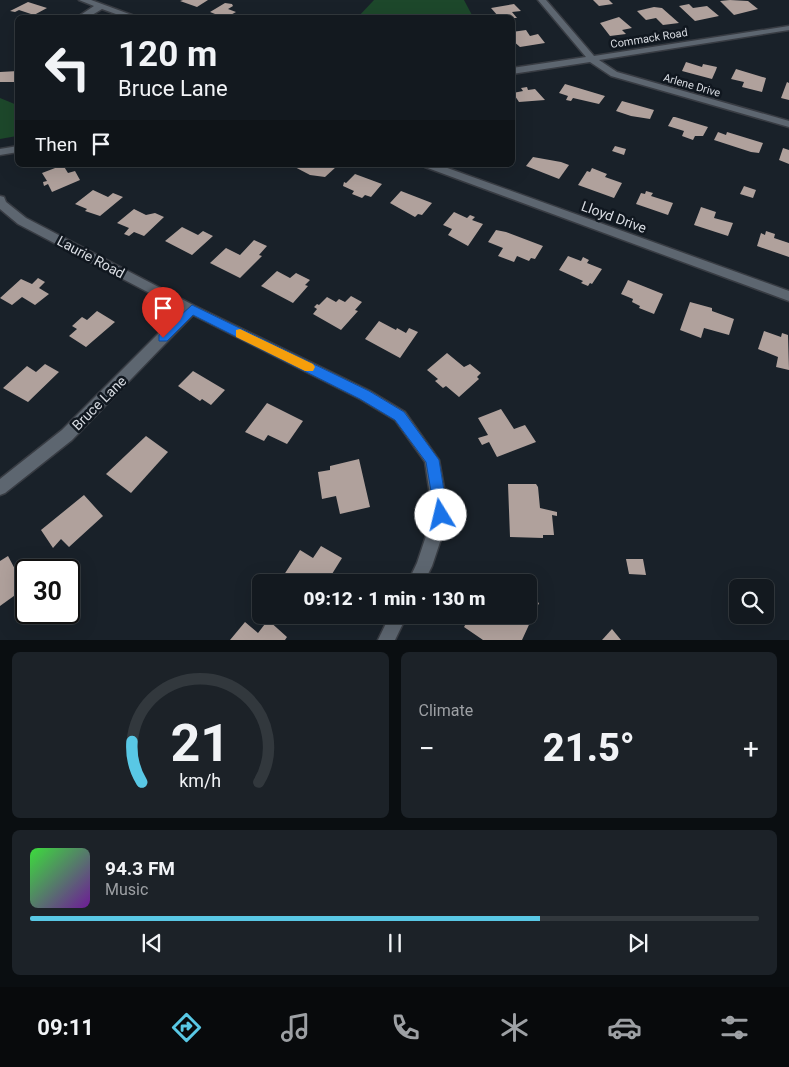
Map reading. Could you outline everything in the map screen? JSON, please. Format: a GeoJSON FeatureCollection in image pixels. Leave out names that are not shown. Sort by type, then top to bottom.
{"type":"FeatureCollection","features":[{"type":"Feature","properties":{"kind":"street"},"geometry":{"type":"LineString","coordinates":[[83,0],[127,15]]}},
{"type":"Feature","properties":{"kind":"street","name":"Arlene Drive"},"geometry":{"type":"LineString","coordinates":[[542,0],[592,60],[614,74],[789,124]]}},
{"type":"Feature","properties":{"kind":"street"},"geometry":{"type":"LineString","coordinates":[[85,15],[101,6]]}},
{"type":"Feature","properties":{"kind":"street","name":"Commack Road"},"geometry":{"type":"LineString","coordinates":[[515,71],[789,28]]}},
{"type":"Feature","properties":{"kind":"street"},"geometry":{"type":"LineString","coordinates":[[0,152],[15,150]]}},
{"type":"Feature","properties":{"kind":"street","name":"Lloyd Drive"},"geometry":{"type":"LineString","coordinates":[[434,167],[789,296]]}},
{"type":"Feature","properties":{"kind":"street","name":"Laurie Road"},"geometry":{"type":"LineString","coordinates":[[0,200],[2,204],[22,221],[192,310],[365,395],[400,416],[432,460],[441,515],[420,574]]}},
{"type":"Feature","properties":{"kind":"street","name":"Bruce Lane"},"geometry":{"type":"LineString","coordinates":[[0,488],[67,435],[192,310]]}},
{"type":"Feature","properties":{"kind":"street"},"geometry":{"type":"LineString","coordinates":[[386,640],[394,624]]}},
{"type":"Feature","properties":{"kind":"green space"},"geometry":{"type":"Polygon","coordinates":[[[374,0],[464,0],[472,15],[360,15],[374,0]]]}},
{"type":"Feature","properties":{"kind":"green space"},"geometry":{"type":"Polygon","coordinates":[[[0,98],[15,104],[15,136],[0,139],[0,98]]]}},
{"type":"Feature","properties":{"kind":"building"},"geometry":{"type":"Polygon","coordinates":[[[208,0],[197,7],[180,1],[208,0]]]}},
{"type":"Feature","properties":{"kind":"building"},"geometry":{"type":"Polygon","coordinates":[[[593,0],[609,0],[613,4],[599,6],[593,0]]]}},
{"type":"Feature","properties":{"kind":"building"},"geometry":{"type":"Polygon","coordinates":[[[720,1],[748,1],[758,9],[734,15],[720,1]]]}},
{"type":"Feature","properties":{"kind":"building"},"geometry":{"type":"Polygon","coordinates":[[[28,2],[47,8],[34,15],[19,10],[15,12],[10,11],[28,2]]]}},
{"type":"Feature","properties":{"kind":"building"},"geometry":{"type":"Polygon","coordinates":[[[225,3],[232,4],[233,6],[228,9],[236,12],[230,15],[218,15],[210,12],[225,3]]]}},
{"type":"Feature","properties":{"kind":"building"},"geometry":{"type":"Polygon","coordinates":[[[514,4],[521,11],[512,12],[514,15],[497,15],[491,8],[514,4]]]}},
{"type":"Feature","properties":{"kind":"building"},"geometry":{"type":"Polygon","coordinates":[[[689,4],[693,8],[707,6],[719,16],[695,21],[679,6],[689,4]]]}},
{"type":"Feature","properties":{"kind":"building"},"geometry":{"type":"Polygon","coordinates":[[[654,7],[662,8],[679,23],[663,25],[656,18],[646,20],[637,11],[654,7]]]}},
{"type":"Feature","properties":{"kind":"building"},"geometry":{"type":"Polygon","coordinates":[[[619,17],[632,28],[622,30],[626,34],[610,36],[600,23],[619,17]]]}},
{"type":"Feature","properties":{"kind":"building"},"geometry":{"type":"Polygon","coordinates":[[[526,30],[530,36],[538,34],[545,43],[520,47],[515,43],[515,32],[526,30]]]}},
{"type":"Feature","properties":{"kind":"building"},"geometry":{"type":"Polygon","coordinates":[[[686,62],[702,67],[703,64],[717,67],[712,79],[682,71],[686,62]]]}},
{"type":"Feature","properties":{"kind":"building"},"geometry":{"type":"Polygon","coordinates":[[[736,69],[766,78],[762,92],[742,87],[744,82],[731,79],[736,69]]]}},
{"type":"Feature","properties":{"kind":"building"},"geometry":{"type":"Polygon","coordinates":[[[15,71],[15,84],[14,82],[0,82],[0,72],[15,71]]]}},
{"type":"Feature","properties":{"kind":"building"},"geometry":{"type":"Polygon","coordinates":[[[787,82],[789,83],[789,100],[781,98],[787,82]]]}},
{"type":"Feature","properties":{"kind":"building"},"geometry":{"type":"Polygon","coordinates":[[[565,84],[605,96],[599,104],[573,98],[571,101],[566,100],[568,96],[559,93],[565,84]]]}},
{"type":"Feature","properties":{"kind":"building"},"geometry":{"type":"Polygon","coordinates":[[[521,88],[535,89],[545,100],[519,102],[515,93],[523,91],[521,88]]]}},
{"type":"Feature","properties":{"kind":"building"},"geometry":{"type":"Polygon","coordinates":[[[622,101],[654,110],[650,119],[616,111],[622,101]]]}},
{"type":"Feature","properties":{"kind":"building"},"geometry":{"type":"Polygon","coordinates":[[[673,117],[708,127],[703,136],[695,136],[693,140],[682,136],[684,131],[668,126],[673,117]]]}},
{"type":"Feature","properties":{"kind":"building"},"geometry":{"type":"Polygon","coordinates":[[[718,132],[726,135],[727,132],[763,143],[759,153],[751,152],[714,140],[718,132]]]}},
{"type":"Feature","properties":{"kind":"building"},"geometry":{"type":"Polygon","coordinates":[[[615,146],[626,149],[624,155],[612,151],[615,146]]]}},
{"type":"Feature","properties":{"kind":"building"},"geometry":{"type":"Polygon","coordinates":[[[783,148],[789,150],[789,164],[779,160],[783,148]]]}},
{"type":"Feature","properties":{"kind":"building"},"geometry":{"type":"Polygon","coordinates":[[[533,157],[569,165],[559,179],[526,166],[533,157]]]}},
{"type":"Feature","properties":{"kind":"building"},"geometry":{"type":"Polygon","coordinates":[[[58,167],[64,167],[68,173],[75,171],[80,180],[52,192],[48,184],[44,186],[43,182],[47,181],[42,173],[58,167]]]}},
{"type":"Feature","properties":{"kind":"building"},"geometry":{"type":"Polygon","coordinates":[[[295,167],[336,167],[325,177],[310,175],[295,167]]]}},
{"type":"Feature","properties":{"kind":"building"},"geometry":{"type":"Polygon","coordinates":[[[592,168],[607,174],[605,177],[622,183],[614,198],[578,185],[587,171],[590,172],[592,168]]]}},
{"type":"Feature","properties":{"kind":"building"},"geometry":{"type":"Polygon","coordinates":[[[355,174],[382,184],[371,197],[365,195],[362,198],[352,194],[354,191],[343,186],[344,182],[346,183],[355,174]]]}},
{"type":"Feature","properties":{"kind":"building"},"geometry":{"type":"Polygon","coordinates":[[[744,186],[756,190],[753,198],[740,194],[744,186]]]}},
{"type":"Feature","properties":{"kind":"building"},"geometry":{"type":"Polygon","coordinates":[[[93,190],[108,197],[113,193],[123,197],[100,216],[85,211],[87,209],[75,204],[93,190]]]}},
{"type":"Feature","properties":{"kind":"building"},"geometry":{"type":"Polygon","coordinates":[[[401,191],[432,203],[422,215],[418,214],[415,217],[390,203],[401,191]]]}},
{"type":"Feature","properties":{"kind":"building"},"geometry":{"type":"Polygon","coordinates":[[[646,191],[653,193],[651,196],[673,203],[668,215],[636,204],[641,193],[645,194],[646,191]]]}},
{"type":"Feature","properties":{"kind":"building"},"geometry":{"type":"Polygon","coordinates":[[[701,207],[716,212],[714,218],[733,223],[728,236],[694,225],[701,207]]]}},
{"type":"Feature","properties":{"kind":"building"},"geometry":{"type":"Polygon","coordinates":[[[134,209],[146,215],[155,213],[164,217],[144,236],[134,232],[129,236],[124,234],[129,228],[117,223],[134,209]]]}},
{"type":"Feature","properties":{"kind":"building"},"geometry":{"type":"Polygon","coordinates":[[[454,212],[467,218],[470,215],[475,217],[472,220],[483,224],[468,246],[448,235],[452,229],[443,225],[454,212]]]}},
{"type":"Feature","properties":{"kind":"building"},"geometry":{"type":"Polygon","coordinates":[[[182,227],[198,235],[203,231],[213,236],[192,255],[165,241],[182,227]]]}},
{"type":"Feature","properties":{"kind":"building"},"geometry":{"type":"Polygon","coordinates":[[[496,230],[543,246],[535,259],[531,258],[529,261],[517,256],[514,262],[498,256],[503,248],[488,242],[496,230]]]}},
{"type":"Feature","properties":{"kind":"building"},"geometry":{"type":"Polygon","coordinates":[[[766,231],[775,234],[774,238],[789,243],[789,257],[757,246],[761,233],[765,235],[766,231]]]}},
{"type":"Feature","properties":{"kind":"building"},"geometry":{"type":"Polygon","coordinates":[[[254,240],[267,246],[259,255],[262,256],[240,278],[210,263],[226,248],[240,255],[254,240]]]}},
{"type":"Feature","properties":{"kind":"building"},"geometry":{"type":"Polygon","coordinates":[[[568,256],[581,261],[583,257],[589,260],[587,263],[602,269],[592,284],[590,283],[588,286],[581,283],[583,281],[559,270],[568,256]]]}},
{"type":"Feature","properties":{"kind":"building"},"geometry":{"type":"Polygon","coordinates":[[[277,271],[290,278],[296,273],[310,280],[305,285],[308,286],[293,303],[261,286],[277,271]]]}},
{"type":"Feature","properties":{"kind":"building"},"geometry":{"type":"Polygon","coordinates":[[[38,278],[45,282],[39,288],[49,294],[35,305],[22,297],[12,305],[0,298],[21,279],[32,284],[38,278]]]}},
{"type":"Feature","properties":{"kind":"building"},"geometry":{"type":"Polygon","coordinates":[[[628,280],[663,294],[654,314],[639,308],[640,306],[632,302],[633,299],[621,294],[628,280]]]}},
{"type":"Feature","properties":{"kind":"building"},"geometry":{"type":"Polygon","coordinates":[[[351,296],[362,302],[355,310],[358,311],[341,330],[313,314],[317,309],[314,307],[327,297],[336,302],[339,299],[345,302],[351,296]]]}},
{"type":"Feature","properties":{"kind":"building"},"geometry":{"type":"Polygon","coordinates":[[[690,302],[712,308],[712,311],[734,319],[729,335],[704,328],[701,338],[680,330],[690,302]]]}},
{"type":"Feature","properties":{"kind":"building"},"geometry":{"type":"Polygon","coordinates":[[[97,311],[115,322],[86,347],[69,336],[77,329],[72,326],[82,317],[87,320],[97,311]]]}},
{"type":"Feature","properties":{"kind":"building"},"geometry":{"type":"Polygon","coordinates":[[[379,321],[406,333],[409,328],[418,332],[400,358],[365,339],[379,321]]]}},
{"type":"Feature","properties":{"kind":"building"},"geometry":{"type":"Polygon","coordinates":[[[764,331],[781,337],[782,333],[788,335],[789,370],[776,367],[778,357],[758,349],[764,331]]]}},
{"type":"Feature","properties":{"kind":"building"},"geometry":{"type":"Polygon","coordinates":[[[447,353],[464,367],[470,364],[481,373],[477,377],[479,379],[459,397],[446,386],[443,388],[435,381],[438,379],[427,370],[447,353]]]}},
{"type":"Feature","properties":{"kind":"building"},"geometry":{"type":"Polygon","coordinates":[[[45,364],[59,372],[28,402],[3,388],[27,366],[36,372],[45,364]]]}},
{"type":"Feature","properties":{"kind":"building"},"geometry":{"type":"Polygon","coordinates":[[[193,371],[225,390],[211,405],[202,399],[200,401],[178,386],[193,371]]]}},
{"type":"Feature","properties":{"kind":"building"},"geometry":{"type":"Polygon","coordinates":[[[267,403],[303,421],[287,444],[268,435],[264,441],[245,432],[267,403]]]}},
{"type":"Feature","properties":{"kind":"building"},"geometry":{"type":"Polygon","coordinates":[[[501,409],[514,429],[525,425],[536,442],[497,457],[489,442],[482,445],[478,438],[488,435],[478,418],[501,409]]]}},
{"type":"Feature","properties":{"kind":"building"},"geometry":{"type":"Polygon","coordinates":[[[146,436],[168,452],[131,493],[106,474],[146,436]]]}},
{"type":"Feature","properties":{"kind":"building"},"geometry":{"type":"Polygon","coordinates":[[[359,459],[370,507],[340,514],[336,496],[322,499],[318,472],[330,470],[330,466],[359,459]]]}},
{"type":"Feature","properties":{"kind":"building"},"geometry":{"type":"Polygon","coordinates":[[[508,484],[536,484],[540,508],[557,512],[557,516],[552,515],[554,535],[543,535],[543,538],[510,537],[508,484]]]}},
{"type":"Feature","properties":{"kind":"building"},"geometry":{"type":"Polygon","coordinates":[[[84,495],[103,516],[69,547],[61,539],[53,548],[41,530],[84,495]]]}},
{"type":"Feature","properties":{"kind":"building"},"geometry":{"type":"Polygon","coordinates":[[[321,546],[342,558],[332,574],[285,574],[300,550],[313,558],[321,546]]]}},
{"type":"Feature","properties":{"kind":"building"},"geometry":{"type":"Polygon","coordinates":[[[8,556],[15,569],[15,595],[0,606],[0,561],[8,556]]]}},
{"type":"Feature","properties":{"kind":"building"},"geometry":{"type":"Polygon","coordinates":[[[626,559],[643,559],[646,575],[629,574],[626,559]]]}},
{"type":"Feature","properties":{"kind":"building"},"geometry":{"type":"Polygon","coordinates":[[[245,622],[258,633],[265,624],[272,624],[287,637],[285,640],[230,640],[245,622]]]}},
{"type":"Feature","properties":{"kind":"building"},"geometry":{"type":"Polygon","coordinates":[[[466,624],[529,624],[522,640],[483,640],[464,627],[466,624]]]}},
{"type":"Feature","properties":{"kind":"building"},"geometry":{"type":"Polygon","coordinates":[[[612,629],[621,640],[602,640],[612,629]]]}},
{"type":"Feature","properties":{"kind":"slow traffic"},"geometry":{"type":"LineString","coordinates":[[240,333],[309,367]]}},
{"type":"Feature","properties":{"kind":"route"},"geometry":{"type":"LineString","coordinates":[[163,338],[192,310],[365,395],[400,416],[432,460],[441,515]]}}]}
